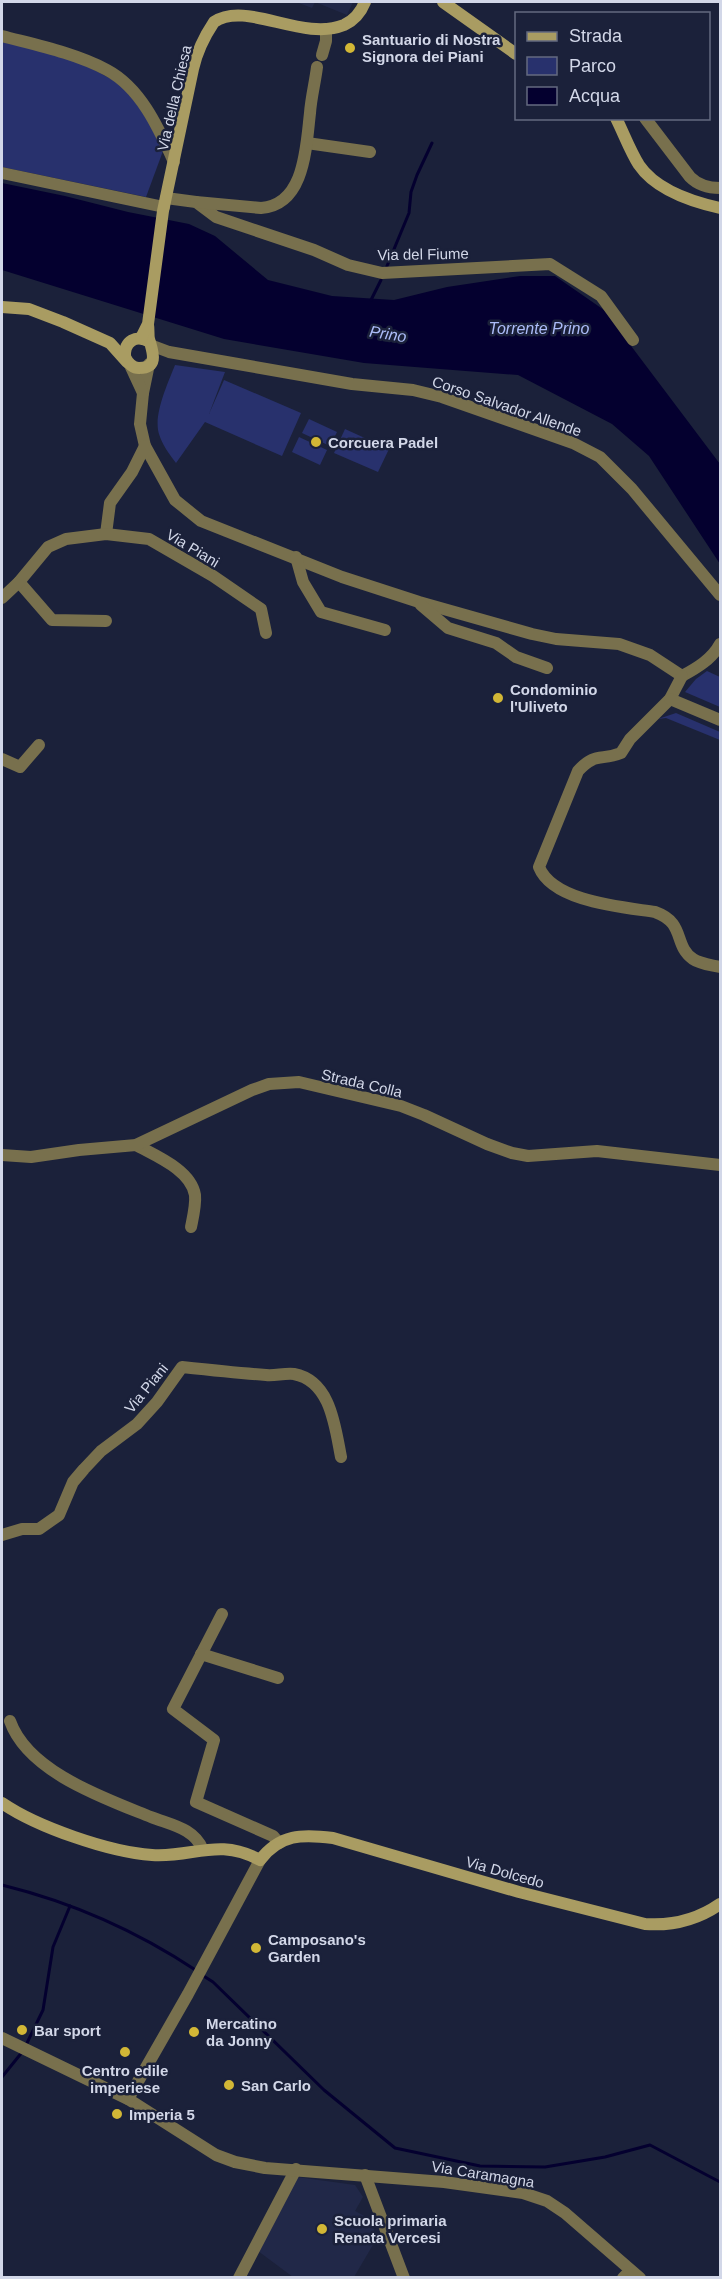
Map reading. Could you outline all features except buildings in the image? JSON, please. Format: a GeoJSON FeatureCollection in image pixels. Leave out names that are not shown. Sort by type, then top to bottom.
{"type":"FeatureCollection","features":[{"type":"Feature","properties":{"kind":"main road"},"geometry":{"type":"LineString","coordinates":[[326,29],[348,23],[362,9],[365,2]]}},
{"type":"Feature","properties":{"kind":"main road"},"geometry":{"type":"LineString","coordinates":[[442,2],[515,53]]}},
{"type":"Feature","properties":{"kind":"main road","name":"Via della Chiesa"},"geometry":{"type":"LineString","coordinates":[[128,363],[124,352],[131,340],[145,341],[165,205],[197,52],[220,15],[240,6],[252,7],[315,28],[326,29]]}},
{"type":"Feature","properties":{"kind":"main road"},"geometry":{"type":"LineString","coordinates":[[617,120],[639,164],[648,174],[677,194],[720,208]]}},
{"type":"Feature","properties":{"kind":"main road"},"geometry":{"type":"LineString","coordinates":[[2,307],[29,309],[63,322],[110,343],[128,363],[140,368],[151,362],[154,356],[145,341],[110,343]]}},
{"type":"Feature","properties":{"kind":"main road"},"geometry":{"type":"LineString","coordinates":[[2,1803],[50,1828],[132,1852],[153,1855],[230,1849],[247,1853],[260,1860]]}},
{"type":"Feature","properties":{"kind":"main road","name":"Via Dolcedo"},"geometry":{"type":"LineString","coordinates":[[260,1860],[270,1847],[288,1838],[310,1835],[333,1838],[519,1892],[645,1924],[666,1926],[687,1921],[720,1904]]}},
{"type":"Feature","properties":{"kind":"street"},"geometry":{"type":"LineString","coordinates":[[322,55],[326,41],[326,29]]}},
{"type":"Feature","properties":{"kind":"street","name":"Via della Chiesa"},"geometry":{"type":"LineString","coordinates":[[2,36],[39,45],[108,70],[135,94],[160,131],[174,162]]}},
{"type":"Feature","properties":{"kind":"street","name":"Via del Fiume"},"geometry":{"type":"LineString","coordinates":[[2,173],[165,205],[196,202],[270,207],[288,196],[296,184],[307,143],[317,67]]}},
{"type":"Feature","properties":{"kind":"street"},"geometry":{"type":"LineString","coordinates":[[646,120],[684,171],[695,182],[711,188],[720,188]]}},
{"type":"Feature","properties":{"kind":"street"},"geometry":{"type":"LineString","coordinates":[[307,143],[370,152]]}},
{"type":"Feature","properties":{"kind":"street","name":"Via del Fiume"},"geometry":{"type":"LineString","coordinates":[[196,202],[216,218],[314,250],[348,265],[382,273],[550,264],[601,296],[633,340]]}},
{"type":"Feature","properties":{"kind":"street","name":"Corso Salvador Allende"},"geometry":{"type":"LineString","coordinates":[[145,341],[169,352],[352,384],[413,390],[442,397],[573,443],[600,457],[632,489],[720,595]]}},
{"type":"Feature","properties":{"kind":"street"},"geometry":{"type":"LineString","coordinates":[[169,352],[151,362],[143,393],[140,424],[145,446],[175,500],[201,520],[342,577],[419,602],[532,634],[556,639],[619,644],[650,655],[682,676]]}},
{"type":"Feature","properties":{"kind":"street"},"geometry":{"type":"LineString","coordinates":[[128,363],[143,393]]}},
{"type":"Feature","properties":{"kind":"street"},"geometry":{"type":"LineString","coordinates":[[106,534],[110,502],[132,472],[145,446]]}},
{"type":"Feature","properties":{"kind":"street","name":"Via Piani"},"geometry":{"type":"LineString","coordinates":[[2,598],[19,582],[48,547],[66,539],[106,534],[149,538],[213,576],[261,609],[266,633]]}},
{"type":"Feature","properties":{"kind":"street"},"geometry":{"type":"LineString","coordinates":[[297,557],[303,582],[321,612],[384,630]]}},
{"type":"Feature","properties":{"kind":"street"},"geometry":{"type":"LineString","coordinates":[[19,582],[52,620],[106,621]]}},
{"type":"Feature","properties":{"kind":"street"},"geometry":{"type":"LineString","coordinates":[[419,602],[448,628],[496,643],[516,657],[547,668]]}},
{"type":"Feature","properties":{"kind":"street"},"geometry":{"type":"LineString","coordinates":[[720,644],[699,667],[682,676],[670,699],[630,739],[621,753],[598,756],[585,763],[578,771],[539,867],[543,877],[579,897],[667,916],[674,922],[684,947],[693,959],[720,967]]}},
{"type":"Feature","properties":{"kind":"street"},"geometry":{"type":"LineString","coordinates":[[670,699],[720,720]]}},
{"type":"Feature","properties":{"kind":"street"},"geometry":{"type":"LineString","coordinates":[[2,759],[21,767],[39,745]]}},
{"type":"Feature","properties":{"kind":"street","name":"Strada Colla"},"geometry":{"type":"LineString","coordinates":[[2,1155],[31,1157],[136,1145],[252,1090],[269,1084],[299,1082],[401,1106],[467,1136],[512,1153],[528,1156],[597,1151],[720,1165]]}},
{"type":"Feature","properties":{"kind":"street"},"geometry":{"type":"LineString","coordinates":[[136,1145],[170,1165],[184,1175],[192,1185],[195,1197],[191,1227]]}},
{"type":"Feature","properties":{"kind":"street","name":"Via Piani"},"geometry":{"type":"LineString","coordinates":[[2,1535],[22,1529],[39,1529],[59,1515],[73,1482],[101,1451],[137,1424],[157,1402],[182,1367],[269,1376],[294,1374],[307,1378],[321,1390],[327,1401],[341,1457]]}},
{"type":"Feature","properties":{"kind":"street"},"geometry":{"type":"LineString","coordinates":[[222,1614],[173,1709],[214,1740],[196,1802],[273,1836],[279,1843]]}},
{"type":"Feature","properties":{"kind":"street"},"geometry":{"type":"LineString","coordinates":[[201,1654],[278,1678]]}},
{"type":"Feature","properties":{"kind":"street"},"geometry":{"type":"LineString","coordinates":[[10,1720],[20,1741],[60,1776],[191,1833],[200,1842],[203,1850]]}},
{"type":"Feature","properties":{"kind":"street","name":"Via Dolcedo"},"geometry":{"type":"LineString","coordinates":[[128,2099],[260,1860]]}},
{"type":"Feature","properties":{"kind":"street","name":"Via Caramagna"},"geometry":{"type":"LineString","coordinates":[[2,2038],[128,2099],[216,2155],[252,2167],[444,2182],[523,2193],[547,2201],[573,2220],[631,2275]]}},
{"type":"Feature","properties":{"kind":"street"},"geometry":{"type":"LineString","coordinates":[[239,2277],[296,2169]]}},
{"type":"Feature","properties":{"kind":"street"},"geometry":{"type":"LineString","coordinates":[[365,2175],[404,2277]]}},
{"type":"Feature","properties":{"kind":"shaded area"},"geometry":{"type":"Polygon","coordinates":[[[296,2],[315,2],[312,8],[296,2]]]}},
{"type":"Feature","properties":{"kind":"shaded area"},"geometry":{"type":"Polygon","coordinates":[[[315,2],[353,2],[347,15],[315,2]]]}},
{"type":"Feature","properties":{"kind":"shaded area","name":"Scuola primaria Renata Vercesi"},"geometry":{"type":"Polygon","coordinates":[[[297,2177],[355,2185],[363,2197],[355,2211],[370,2219],[377,2238],[354,2277],[293,2277],[258,2251],[297,2177]]]}},
{"type":"Feature","properties":{"kind":"green space"},"geometry":{"type":"Polygon","coordinates":[[[2,39],[78,61],[122,85],[145,115],[163,151],[146,197],[2,167],[2,39]]]}},
{"type":"Feature","properties":{"kind":"green space"},"geometry":{"type":"Polygon","coordinates":[[[175,365],[225,372],[209,414],[224,380],[301,413],[282,456],[205,422],[176,463],[162,441],[158,426],[162,399],[175,365]]]}},
{"type":"Feature","properties":{"kind":"green space"},"geometry":{"type":"Polygon","coordinates":[[[309,419],[337,432],[330,446],[302,433],[309,419]]]}},
{"type":"Feature","properties":{"kind":"green space"},"geometry":{"type":"Polygon","coordinates":[[[345,429],[389,449],[378,472],[334,453],[345,429]]]}},
{"type":"Feature","properties":{"kind":"green space"},"geometry":{"type":"Polygon","coordinates":[[[299,437],[327,450],[320,465],[292,452],[299,437]]]}},
{"type":"Feature","properties":{"kind":"green space"},"geometry":{"type":"Polygon","coordinates":[[[707,671],[720,677],[720,707],[685,692],[696,679],[707,671]]]}},
{"type":"Feature","properties":{"kind":"green space"},"geometry":{"type":"Polygon","coordinates":[[[676,713],[720,732],[720,740],[666,718],[658,719],[676,713]]]}},
{"type":"Feature","properties":{"kind":"water","name":"Torrente Prino"},"geometry":{"type":"Polygon","coordinates":[[[2,183],[189,224],[215,236],[268,280],[332,296],[394,300],[447,287],[520,276],[555,276],[604,310],[720,464],[720,564],[649,456],[612,424],[518,375],[364,363],[224,339],[2,270],[2,183]]]}},
{"type":"Feature","properties":{"kind":"waterway"},"geometry":{"type":"LineString","coordinates":[[387,266],[409,213],[411,192],[417,175],[432,143]]}},
{"type":"Feature","properties":{"kind":"waterway"},"geometry":{"type":"LineString","coordinates":[[371,300],[381,280]]}},
{"type":"Feature","properties":{"kind":"waterway"},"geometry":{"type":"LineString","coordinates":[[2,1885],[53,1900],[103,1919],[151,1943],[197,1971]]}},
{"type":"Feature","properties":{"kind":"waterway"},"geometry":{"type":"LineString","coordinates":[[26,2045],[43,2010],[53,1947],[70,1906]]}},
{"type":"Feature","properties":{"kind":"waterway"},"geometry":{"type":"LineString","coordinates":[[202,1975],[213,1982],[324,2090],[395,2148],[480,2166],[545,2167],[605,2157],[650,2145],[720,2182]]}},
{"type":"Feature","properties":{"kind":"waterway"},"geometry":{"type":"LineString","coordinates":[[2,2077],[23,2051]]}},
{"type":"Feature","properties":{"kind":"place","name":"Santuario di Nostra Signora dei Piani"},"geometry":{"type":"Point","coordinates":[350,48]}},
{"type":"Feature","properties":{"kind":"place","name":"Corcuera Padel"},"geometry":{"type":"Point","coordinates":[316,442]}},
{"type":"Feature","properties":{"kind":"place","name":"Condominio l'Uliveto"},"geometry":{"type":"Point","coordinates":[498,698]}},
{"type":"Feature","properties":{"kind":"place","name":"Camposano's Garden"},"geometry":{"type":"Point","coordinates":[256,1948]}},
{"type":"Feature","properties":{"kind":"place","name":"Bar sport"},"geometry":{"type":"Point","coordinates":[22,2030]}},
{"type":"Feature","properties":{"kind":"place","name":"Mercatino da Jonny"},"geometry":{"type":"Point","coordinates":[194,2032]}},
{"type":"Feature","properties":{"kind":"place","name":"Centro edile imperiese"},"geometry":{"type":"Point","coordinates":[125,2052]}},
{"type":"Feature","properties":{"kind":"place","name":"San Carlo"},"geometry":{"type":"Point","coordinates":[229,2085]}},
{"type":"Feature","properties":{"kind":"place","name":"Imperia 5"},"geometry":{"type":"Point","coordinates":[117,2114]}},
{"type":"Feature","properties":{"kind":"place","name":"Scuola primaria Renata Vercesi"},"geometry":{"type":"Point","coordinates":[322,2229]}},
{"type":"Feature","properties":{"kind":"water label","name":"Prino"},"geometry":{"type":"Point","coordinates":[388,334]}}]}
